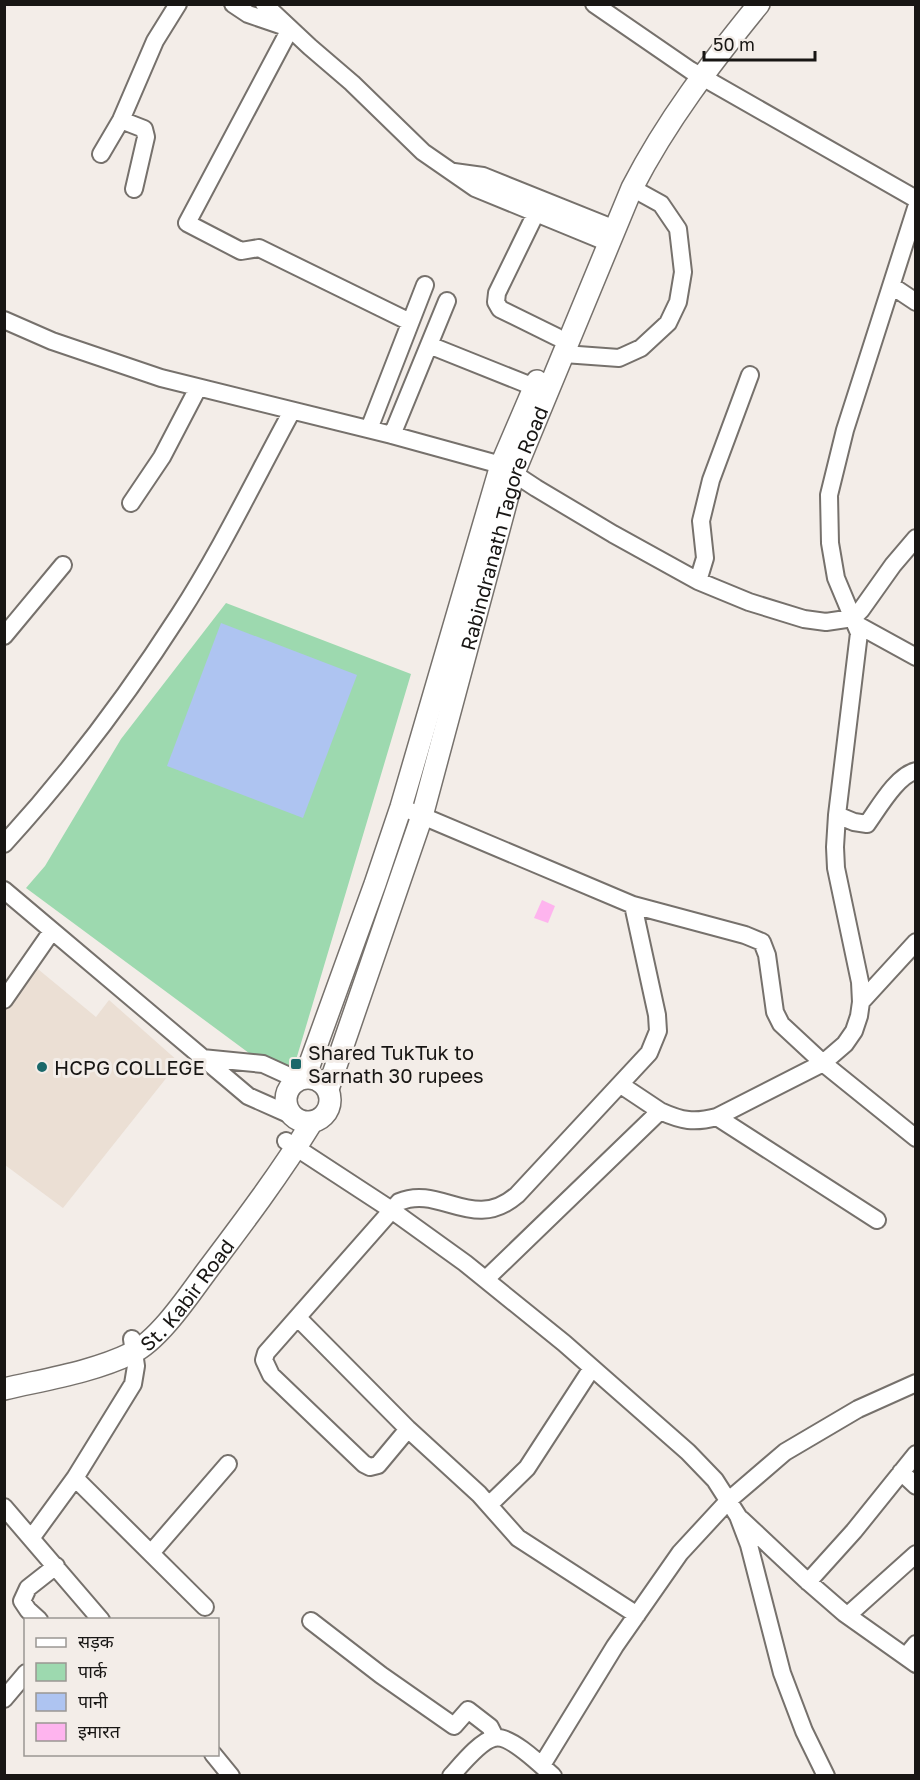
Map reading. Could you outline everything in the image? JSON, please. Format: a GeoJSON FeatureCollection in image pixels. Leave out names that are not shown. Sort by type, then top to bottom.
{"type":"FeatureCollection","features":[{"type":"Feature","properties":{"kind":"main road","name":"Rabindranath Tagore Road"},"geometry":{"type":"LineString","coordinates":[[605,233],[696,73],[740,4]]}},
{"type":"Feature","properties":{"kind":"main road","name":"Rabindranath Tagore Road"},"geometry":{"type":"LineString","coordinates":[[560,345],[534,387],[507,469],[401,807],[375,884],[301,1079],[288,1090],[286,1104],[301,1119],[324,1115],[328,1109],[330,1096],[328,1089],[422,816],[507,469],[560,345],[633,156],[652,123],[759,4]]}},
{"type":"Feature","properties":{"kind":"main road"},"geometry":{"type":"LineString","coordinates":[[301,1079],[318,1079],[328,1089]]}},
{"type":"Feature","properties":{"kind":"main road","name":"St. Kabir Road"},"geometry":{"type":"LineString","coordinates":[[4,1389],[81,1371],[133,1346],[291,1145],[301,1119]]}},
{"type":"Feature","properties":{"kind":"main road","name":"St. Kabir Road"},"geometry":{"type":"LineString","coordinates":[[4,1377],[133,1346]]}},
{"type":"Feature","properties":{"kind":"street"},"geometry":{"type":"LineString","coordinates":[[101,154],[121,120],[155,41],[178,4]]}},
{"type":"Feature","properties":{"kind":"street"},"geometry":{"type":"LineString","coordinates":[[233,4],[248,14],[290,28]]}},
{"type":"Feature","properties":{"kind":"street"},"geometry":{"type":"LineString","coordinates":[[264,4],[352,83],[423,152],[475,188],[536,213],[605,233]]}},
{"type":"Feature","properties":{"kind":"street"},"geometry":{"type":"LineString","coordinates":[[594,4],[696,73],[915,199]]}},
{"type":"Feature","properties":{"kind":"street"},"geometry":{"type":"LineString","coordinates":[[290,28],[187,223],[242,251],[259,248],[410,322]]}},
{"type":"Feature","properties":{"kind":"street"},"geometry":{"type":"LineString","coordinates":[[121,120],[144,129],[146,137],[134,189]]}},
{"type":"Feature","properties":{"kind":"street"},"geometry":{"type":"LineString","coordinates":[[451,171],[483,176],[605,233]]}},
{"type":"Feature","properties":{"kind":"street"},"geometry":{"type":"LineString","coordinates":[[536,213],[497,293],[496,302],[500,309],[560,345],[619,358],[641,348],[668,323],[678,302],[683,272],[678,229],[661,204],[632,188]]}},
{"type":"Feature","properties":{"kind":"street"},"geometry":{"type":"LineString","coordinates":[[621,1085],[660,1112],[680,1120],[700,1122],[717,1118],[823,1063],[845,1044],[854,1031],[861,1002],[860,982],[836,868],[837,815],[859,640],[854,621],[836,578],[830,543],[829,495],[845,430],[915,208]]}},
{"type":"Feature","properties":{"kind":"street"},"geometry":{"type":"LineString","coordinates":[[369,429],[425,285]]}},
{"type":"Feature","properties":{"kind":"street"},"geometry":{"type":"LineString","coordinates":[[892,286],[915,302]]}},
{"type":"Feature","properties":{"kind":"street"},"geometry":{"type":"LineString","coordinates":[[392,435],[447,302]]}},
{"type":"Feature","properties":{"kind":"street"},"geometry":{"type":"LineString","coordinates":[[4,320],[44,338],[103,359],[198,388],[392,435],[507,469],[613,534],[698,581],[749,602],[804,619],[826,622],[854,621],[915,657]]}},
{"type":"Feature","properties":{"kind":"street"},"geometry":{"type":"LineString","coordinates":[[429,345],[534,387]]}},
{"type":"Feature","properties":{"kind":"street"},"geometry":{"type":"LineString","coordinates":[[698,581],[705,558],[700,520],[711,480],[750,375]]}},
{"type":"Feature","properties":{"kind":"street"},"geometry":{"type":"LineString","coordinates":[[130,503],[162,457],[198,388]]}},
{"type":"Feature","properties":{"kind":"street"},"geometry":{"type":"LineString","coordinates":[[4,844],[67,772],[126,692],[179,614],[292,411]]}},
{"type":"Feature","properties":{"kind":"street"},"geometry":{"type":"LineString","coordinates":[[854,621],[915,538]]}},
{"type":"Feature","properties":{"kind":"street"},"geometry":{"type":"LineString","coordinates":[[902,553],[915,564]]}},
{"type":"Feature","properties":{"kind":"street"},"geometry":{"type":"LineString","coordinates":[[4,636],[63,565]]}},
{"type":"Feature","properties":{"kind":"street"},"geometry":{"type":"LineString","coordinates":[[837,815],[854,822],[867,824],[896,784],[909,772],[915,771]]}},
{"type":"Feature","properties":{"kind":"street"},"geometry":{"type":"LineString","coordinates":[[401,807],[633,905],[745,935],[762,942],[767,955],[775,1012],[781,1024],[823,1063],[915,1138]]}},
{"type":"Feature","properties":{"kind":"street"},"geometry":{"type":"LineString","coordinates":[[4,890],[248,1096],[301,1119]]}},
{"type":"Feature","properties":{"kind":"street"},"geometry":{"type":"LineString","coordinates":[[408,1429],[378,1465],[370,1467],[364,1464],[271,1375],[264,1360],[266,1353],[390,1209],[408,1198],[419,1197],[477,1210],[493,1210],[506,1205],[649,1053],[658,1031],[657,1015],[633,905]]}},
{"type":"Feature","properties":{"kind":"street"},"geometry":{"type":"LineString","coordinates":[[4,1000],[52,931]]}},
{"type":"Feature","properties":{"kind":"street"},"geometry":{"type":"LineString","coordinates":[[861,1002],[915,942]]}},
{"type":"Feature","properties":{"kind":"street"},"geometry":{"type":"LineString","coordinates":[[201,1058],[263,1064],[301,1079]]}},
{"type":"Feature","properties":{"kind":"street"},"geometry":{"type":"LineString","coordinates":[[486,1280],[660,1112]]}},
{"type":"Feature","properties":{"kind":"street"},"geometry":{"type":"LineString","coordinates":[[717,1118],[877,1220]]}},
{"type":"Feature","properties":{"kind":"street"},"geometry":{"type":"LineString","coordinates":[[291,1145],[390,1209],[486,1280],[592,1368],[688,1452],[715,1480],[738,1516],[749,1545],[782,1673],[804,1731],[826,1776]]}},
{"type":"Feature","properties":{"kind":"street"},"geometry":{"type":"LineString","coordinates":[[298,1318],[408,1429],[479,1494],[518,1538],[637,1615]]}},
{"type":"Feature","properties":{"kind":"street"},"geometry":{"type":"LineString","coordinates":[[32,1537],[75,1478],[133,1384],[136,1366],[133,1346]]}},
{"type":"Feature","properties":{"kind":"street"},"geometry":{"type":"LineString","coordinates":[[489,1506],[527,1468],[592,1368]]}},
{"type":"Feature","properties":{"kind":"street"},"geometry":{"type":"LineString","coordinates":[[451,1776],[483,1743],[495,1737],[505,1738],[547,1770],[615,1646],[680,1553],[729,1500],[784,1452],[858,1409],[915,1383]]}},
{"type":"Feature","properties":{"kind":"street"},"geometry":{"type":"LineString","coordinates":[[808,1582],[854,1530],[915,1454]]}},
{"type":"Feature","properties":{"kind":"street"},"geometry":{"type":"LineString","coordinates":[[151,1553],[228,1464]]}},
{"type":"Feature","properties":{"kind":"street"},"geometry":{"type":"LineString","coordinates":[[900,1472],[915,1486]]}},
{"type":"Feature","properties":{"kind":"street"},"geometry":{"type":"LineString","coordinates":[[75,1478],[205,1607]]}},
{"type":"Feature","properties":{"kind":"street"},"geometry":{"type":"LineString","coordinates":[[4,1507],[32,1537],[98,1618]]}},
{"type":"Feature","properties":{"kind":"street"},"geometry":{"type":"LineString","coordinates":[[738,1516],[808,1582],[848,1615],[912,1655]]}},
{"type":"Feature","properties":{"kind":"street"},"geometry":{"type":"LineString","coordinates":[[848,1615],[915,1554]]}},
{"type":"Feature","properties":{"kind":"street"},"geometry":{"type":"LineString","coordinates":[[37,1618],[22,1601],[28,1588],[56,1566]]}},
{"type":"Feature","properties":{"kind":"street"},"geometry":{"type":"LineString","coordinates":[[311,1621],[381,1675],[454,1726],[468,1710],[490,1727],[495,1737]]}},
{"type":"Feature","properties":{"kind":"street"},"geometry":{"type":"LineString","coordinates":[[4,1699],[24,1675]]}},
{"type":"Feature","properties":{"kind":"street"},"geometry":{"type":"LineString","coordinates":[[214,1756],[231,1776]]}},
{"type":"Feature","properties":{"kind":"shaded area"},"geometry":{"type":"Polygon","coordinates":[[[33,965],[96,1017],[109,1000],[179,1062],[63,1208],[5,1165],[5,1006],[33,965]]]}},
{"type":"Feature","properties":{"kind":"green space"},"geometry":{"type":"Polygon","coordinates":[[[226,603],[411,674],[293,1070],[257,1059],[26,888],[45,866],[121,739],[226,603]]]}},
{"type":"Feature","properties":{"kind":"water"},"geometry":{"type":"Polygon","coordinates":[[[221,623],[357,675],[303,818],[167,766],[221,623]]]}},
{"type":"Feature","properties":{"kind":"building"},"geometry":{"type":"Polygon","coordinates":[[[542,900],[555,906],[548,923],[534,918],[542,900]]]}},
{"type":"Feature","properties":{"kind":"place","name":"Shared TukTuk to Sarnath 30 rupees"},"geometry":{"type":"Point","coordinates":[296,1064]}},
{"type":"Feature","properties":{"kind":"place","name":"HCPG COLLEGE"},"geometry":{"type":"Point","coordinates":[42,1067]}}]}
